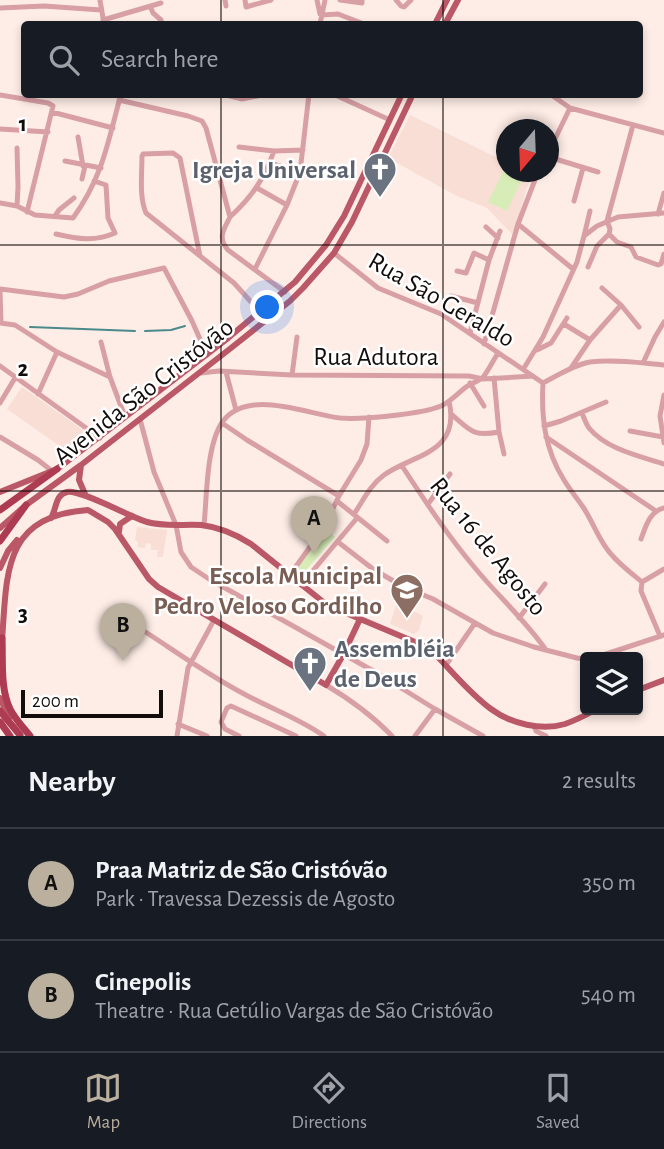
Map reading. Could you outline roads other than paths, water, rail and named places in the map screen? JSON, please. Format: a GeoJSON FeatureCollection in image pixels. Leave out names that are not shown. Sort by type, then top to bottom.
{"type":"FeatureCollection","features":[{"type":"Feature","properties":{"kind":"highway"},"geometry":{"type":"LineString","coordinates":[[0,510],[55,470]]}},
{"type":"Feature","properties":{"kind":"highway"},"geometry":{"type":"LineString","coordinates":[[0,541],[26,505]]}},
{"type":"Feature","properties":{"kind":"highway"},"geometry":{"type":"LineString","coordinates":[[0,529],[11,517]]}},
{"type":"Feature","properties":{"kind":"highway"},"geometry":{"type":"LineString","coordinates":[[2,638],[5,695],[24,734]]}},
{"type":"Feature","properties":{"kind":"highway"},"geometry":{"type":"LineString","coordinates":[[0,711],[24,734]]}},
{"type":"Feature","properties":{"kind":"highway"},"geometry":{"type":"LineString","coordinates":[[0,722],[10,736]]}},
{"type":"Feature","properties":{"kind":"main road"},"geometry":{"type":"LineString","coordinates":[[436,21],[447,0]]}},
{"type":"Feature","properties":{"kind":"main road"},"geometry":{"type":"LineString","coordinates":[[448,21],[458,0]]}},
{"type":"Feature","properties":{"kind":"main road","name":"Avenida São Cristóvão"},"geometry":{"type":"LineString","coordinates":[[0,492],[55,470],[100,438],[285,292],[334,233],[351,204],[400,98]]}},
{"type":"Feature","properties":{"kind":"main road","name":"Avenida São Cristóvão"},"geometry":{"type":"LineString","coordinates":[[11,517],[290,301],[334,253],[359,209],[411,98]]}},
{"type":"Feature","properties":{"kind":"main road"},"geometry":{"type":"LineString","coordinates":[[81,465],[79,480],[86,495]]}},
{"type":"Feature","properties":{"kind":"main road"},"geometry":{"type":"LineString","coordinates":[[51,518],[60,495],[77,492],[150,523],[204,525],[241,538],[327,605],[422,645],[492,710],[534,726],[565,724],[585,715]]}},
{"type":"Feature","properties":{"kind":"main road"},"geometry":{"type":"LineString","coordinates":[[57,501],[62,509],[69,511]]}},
{"type":"Feature","properties":{"kind":"main road"},"geometry":{"type":"LineString","coordinates":[[0,568],[12,545],[28,531],[69,511],[89,510],[108,522],[119,534],[149,579],[163,591],[326,685],[360,619]]}},
{"type":"Feature","properties":{"kind":"main road"},"geometry":{"type":"LineString","coordinates":[[108,522],[115,521],[121,512]]}},
{"type":"Feature","properties":{"kind":"main road"},"geometry":{"type":"LineString","coordinates":[[119,534],[120,524],[132,516]]}},
{"type":"Feature","properties":{"kind":"main road"},"geometry":{"type":"LineString","coordinates":[[0,658],[11,561],[18,544],[28,531]]}},
{"type":"Feature","properties":{"kind":"main road"},"geometry":{"type":"LineString","coordinates":[[643,688],[664,680]]}},
{"type":"Feature","properties":{"kind":"main road"},"geometry":{"type":"LineString","coordinates":[[0,698],[5,711],[24,734]]}},
{"type":"Feature","properties":{"kind":"street"},"geometry":{"type":"LineString","coordinates":[[100,0],[103,21]]}},
{"type":"Feature","properties":{"kind":"street"},"geometry":{"type":"LineString","coordinates":[[246,4],[271,0]]}},
{"type":"Feature","properties":{"kind":"street"},"geometry":{"type":"LineString","coordinates":[[317,0],[321,19]]}},
{"type":"Feature","properties":{"kind":"street"},"geometry":{"type":"LineString","coordinates":[[321,19],[325,0]]}},
{"type":"Feature","properties":{"kind":"street"},"geometry":{"type":"LineString","coordinates":[[340,0],[362,3],[362,0]]}},
{"type":"Feature","properties":{"kind":"street"},"geometry":{"type":"LineString","coordinates":[[398,3],[406,6],[411,0]]}},
{"type":"Feature","properties":{"kind":"street"},"geometry":{"type":"LineString","coordinates":[[106,21],[161,3]]}},
{"type":"Feature","properties":{"kind":"street"},"geometry":{"type":"LineString","coordinates":[[0,8],[44,5],[100,10]]}},
{"type":"Feature","properties":{"kind":"street"},"geometry":{"type":"LineString","coordinates":[[150,6],[161,20]]}},
{"type":"Feature","properties":{"kind":"street"},"geometry":{"type":"LineString","coordinates":[[321,19],[338,14],[356,21]]}},
{"type":"Feature","properties":{"kind":"street"},"geometry":{"type":"LineString","coordinates":[[0,95],[48,103],[53,109],[27,212]]}},
{"type":"Feature","properties":{"kind":"street"},"geometry":{"type":"LineString","coordinates":[[0,203],[17,206],[39,215],[74,217],[101,168],[120,98]]}},
{"type":"Feature","properties":{"kind":"street"},"geometry":{"type":"LineString","coordinates":[[124,98],[202,121],[209,137],[230,216]]}},
{"type":"Feature","properties":{"kind":"street"},"geometry":{"type":"LineString","coordinates":[[256,269],[300,172],[309,98]]}},
{"type":"Feature","properties":{"kind":"street"},"geometry":{"type":"LineString","coordinates":[[342,98],[390,120]]}},
{"type":"Feature","properties":{"kind":"street"},"geometry":{"type":"LineString","coordinates":[[556,98],[570,108],[664,133]]}},
{"type":"Feature","properties":{"kind":"street"},"geometry":{"type":"LineString","coordinates":[[570,108],[549,157],[598,172]]}},
{"type":"Feature","properties":{"kind":"street"},"geometry":{"type":"LineString","coordinates":[[53,109],[113,128]]}},
{"type":"Feature","properties":{"kind":"street"},"geometry":{"type":"LineString","coordinates":[[588,267],[597,246],[609,234],[607,221],[633,125]]}},
{"type":"Feature","properties":{"kind":"street"},"geometry":{"type":"LineString","coordinates":[[0,129],[48,132]]}},
{"type":"Feature","properties":{"kind":"street"},"geometry":{"type":"LineString","coordinates":[[78,137],[84,166],[82,179]]}},
{"type":"Feature","properties":{"kind":"street"},"geometry":{"type":"LineString","coordinates":[[239,147],[274,152],[303,150]]}},
{"type":"Feature","properties":{"kind":"street"},"geometry":{"type":"LineString","coordinates":[[17,148],[17,206]]}},
{"type":"Feature","properties":{"kind":"street"},"geometry":{"type":"LineString","coordinates":[[274,152],[257,188],[230,216],[222,235],[223,244],[228,250],[285,292]]}},
{"type":"Feature","properties":{"kind":"street"},"geometry":{"type":"LineString","coordinates":[[200,256],[180,158],[173,153],[143,154],[144,210],[150,217],[234,283],[260,312]]}},
{"type":"Feature","properties":{"kind":"street"},"geometry":{"type":"LineString","coordinates":[[65,162],[101,168]]}},
{"type":"Feature","properties":{"kind":"street"},"geometry":{"type":"LineString","coordinates":[[270,163],[300,172]]}},
{"type":"Feature","properties":{"kind":"street"},"geometry":{"type":"LineString","coordinates":[[574,201],[583,168]]}},
{"type":"Feature","properties":{"kind":"street"},"geometry":{"type":"LineString","coordinates":[[56,234],[88,240],[115,233],[108,218],[105,184],[94,181]]}},
{"type":"Feature","properties":{"kind":"street"},"geometry":{"type":"LineString","coordinates":[[484,344],[518,224],[534,182]]}},
{"type":"Feature","properties":{"kind":"street"},"geometry":{"type":"LineString","coordinates":[[257,188],[287,205]]}},
{"type":"Feature","properties":{"kind":"street"},"geometry":{"type":"LineString","coordinates":[[584,236],[607,221],[661,213],[664,193]]}},
{"type":"Feature","properties":{"kind":"street"},"geometry":{"type":"LineString","coordinates":[[55,216],[74,198]]}},
{"type":"Feature","properties":{"kind":"street"},"geometry":{"type":"LineString","coordinates":[[524,368],[537,350],[573,269],[590,211]]}},
{"type":"Feature","properties":{"kind":"street"},"geometry":{"type":"LineString","coordinates":[[518,224],[573,269]]}},
{"type":"Feature","properties":{"kind":"street"},"geometry":{"type":"LineString","coordinates":[[486,228],[498,238]]}},
{"type":"Feature","properties":{"kind":"street"},"geometry":{"type":"LineString","coordinates":[[470,333],[489,260],[500,231]]}},
{"type":"Feature","properties":{"kind":"street"},"geometry":{"type":"LineString","coordinates":[[609,234],[617,242],[631,247],[636,257],[658,265],[661,264],[664,254]]}},
{"type":"Feature","properties":{"kind":"street","name":"Rua São Geraldo"},"geometry":{"type":"LineString","coordinates":[[334,253],[378,288],[433,309],[543,383]]}},
{"type":"Feature","properties":{"kind":"street"},"geometry":{"type":"LineString","coordinates":[[457,271],[467,272],[474,253],[489,260]]}},
{"type":"Feature","properties":{"kind":"street"},"geometry":{"type":"LineString","coordinates":[[110,377],[57,352],[15,325],[1,323],[0,291],[64,298],[109,281],[164,268],[207,355]]}},
{"type":"Feature","properties":{"kind":"street"},"geometry":{"type":"LineString","coordinates":[[602,288],[639,327]]}},
{"type":"Feature","properties":{"kind":"street"},"geometry":{"type":"LineString","coordinates":[[451,296],[478,303]]}},
{"type":"Feature","properties":{"kind":"street"},"geometry":{"type":"LineString","coordinates":[[571,368],[590,340],[621,305]]}},
{"type":"Feature","properties":{"kind":"street"},"geometry":{"type":"LineString","coordinates":[[537,350],[551,343],[565,321],[590,340]]}},
{"type":"Feature","properties":{"kind":"street"},"geometry":{"type":"LineString","coordinates":[[643,363],[664,322]]}},
{"type":"Feature","properties":{"kind":"street"},"geometry":{"type":"LineString","coordinates":[[292,375],[297,337]]}},
{"type":"Feature","properties":{"kind":"street"},"geometry":{"type":"LineString","coordinates":[[101,342],[125,417]]}},
{"type":"Feature","properties":{"kind":"street"},"geometry":{"type":"LineString","coordinates":[[38,394],[57,352]]}},
{"type":"Feature","properties":{"kind":"street"},"geometry":{"type":"LineString","coordinates":[[204,525],[213,444],[222,423],[236,410],[253,405],[272,405],[336,417],[369,417],[435,408],[483,379],[498,353]]}},
{"type":"Feature","properties":{"kind":"street"},"geometry":{"type":"LineString","coordinates":[[217,358],[236,410]]}},
{"type":"Feature","properties":{"kind":"street"},"geometry":{"type":"LineString","coordinates":[[642,582],[605,546],[557,468],[546,437],[542,414],[543,383],[571,368],[592,362],[664,365]]}},
{"type":"Feature","properties":{"kind":"street"},"geometry":{"type":"LineString","coordinates":[[0,366],[100,438]]}},
{"type":"Feature","properties":{"kind":"street","name":"Rua Adutora"},"geometry":{"type":"LineString","coordinates":[[198,373],[223,371],[292,375],[469,376],[483,379],[533,376]]}},
{"type":"Feature","properties":{"kind":"street"},"geometry":{"type":"LineString","coordinates":[[469,376],[470,385],[484,406]]}},
{"type":"Feature","properties":{"kind":"street"},"geometry":{"type":"LineString","coordinates":[[0,403],[15,378]]}},
{"type":"Feature","properties":{"kind":"street"},"geometry":{"type":"LineString","coordinates":[[494,378],[504,454]]}},
{"type":"Feature","properties":{"kind":"street"},"geometry":{"type":"LineString","coordinates":[[630,431],[663,440],[661,409],[664,395]]}},
{"type":"Feature","properties":{"kind":"street"},"geometry":{"type":"LineString","coordinates":[[301,585],[338,542],[375,483],[387,473],[430,452],[440,443],[447,431],[451,414],[449,401]]}},
{"type":"Feature","properties":{"kind":"street"},"geometry":{"type":"LineString","coordinates":[[544,426],[606,402]]}},
{"type":"Feature","properties":{"kind":"street"},"geometry":{"type":"LineString","coordinates":[[582,413],[589,428],[607,443],[664,464]]}},
{"type":"Feature","properties":{"kind":"street"},"geometry":{"type":"LineString","coordinates":[[451,414],[475,433],[482,435],[499,432]]}},
{"type":"Feature","properties":{"kind":"street"},"geometry":{"type":"LineString","coordinates":[[289,576],[323,529],[365,451],[369,417]]}},
{"type":"Feature","properties":{"kind":"street"},"geometry":{"type":"LineString","coordinates":[[140,419],[155,472],[176,525],[181,552],[191,567],[483,736]]}},
{"type":"Feature","properties":{"kind":"street"},"geometry":{"type":"LineString","coordinates":[[222,423],[338,498],[387,541]]}},
{"type":"Feature","properties":{"kind":"street"},"geometry":{"type":"LineString","coordinates":[[0,437],[55,470]]}},
{"type":"Feature","properties":{"kind":"street"},"geometry":{"type":"LineString","coordinates":[[546,437],[656,510],[664,509]]}},
{"type":"Feature","properties":{"kind":"street","name":"Rua 16 de Agosto"},"geometry":{"type":"LineString","coordinates":[[402,466],[436,518],[474,567],[547,650]]}},
{"type":"Feature","properties":{"kind":"street"},"geometry":{"type":"LineString","coordinates":[[428,504],[450,474]]}},
{"type":"Feature","properties":{"kind":"street"},"geometry":{"type":"LineString","coordinates":[[641,539],[656,510]]}},
{"type":"Feature","properties":{"kind":"street"},"geometry":{"type":"LineString","coordinates":[[338,542],[390,579],[503,637],[580,658]]}},
{"type":"Feature","properties":{"kind":"street"},"geometry":{"type":"LineString","coordinates":[[642,582],[664,569]]}},
{"type":"Feature","properties":{"kind":"street"},"geometry":{"type":"LineString","coordinates":[[612,652],[662,635],[641,591],[642,582]]}},
{"type":"Feature","properties":{"kind":"street"},"geometry":{"type":"LineString","coordinates":[[519,618],[545,584]]}},
{"type":"Feature","properties":{"kind":"street"},"geometry":{"type":"LineString","coordinates":[[177,736],[190,661],[214,620]]}},
{"type":"Feature","properties":{"kind":"street"},"geometry":{"type":"LineString","coordinates":[[446,665],[475,623]]}},
{"type":"Feature","properties":{"kind":"street"},"geometry":{"type":"LineString","coordinates":[[144,631],[245,695],[306,724],[324,736]]}},
{"type":"Feature","properties":{"kind":"street"},"geometry":{"type":"LineString","coordinates":[[326,685],[352,700],[392,736]]}},
{"type":"Feature","properties":{"kind":"street"},"geometry":{"type":"LineString","coordinates":[[239,736],[225,729],[221,722],[227,708],[231,706],[296,736]]}},
{"type":"Feature","properties":{"kind":"street"},"geometry":{"type":"LineString","coordinates":[[415,736],[435,709]]}},
{"type":"Feature","properties":{"kind":"street"},"geometry":{"type":"LineString","coordinates":[[178,724],[207,736]]}},
{"type":"Feature","properties":{"kind":"street"},"geometry":{"type":"LineString","coordinates":[[534,726],[536,731],[546,736]]}},
{"type":"Feature","properties":{"kind":"street"},"geometry":{"type":"LineString","coordinates":[[221,736],[225,729]]}},
{"type":"Feature","properties":{"kind":"waterway"},"geometry":{"type":"LineString","coordinates":[[145,331],[171,330],[185,326]]}},
{"type":"Feature","properties":{"kind":"waterway"},"geometry":{"type":"LineString","coordinates":[[30,327],[135,331]]}},
{"type":"Feature","properties":{"kind":"place","name":"Igreja Universal"},"geometry":{"type":"Point","coordinates":[380,199]}},
{"type":"Feature","properties":{"kind":"place","name":"Praa Matriz de São Cristóvão"},"geometry":{"type":"Point","coordinates":[314,554]}},
{"type":"Feature","properties":{"kind":"place","name":"Escola Municipal Pedro Veloso Gordilho"},"geometry":{"type":"Point","coordinates":[407,620]}},
{"type":"Feature","properties":{"kind":"place","name":"Cinepolis"},"geometry":{"type":"Point","coordinates":[123,661]}},
{"type":"Feature","properties":{"kind":"place","name":"Assembléia de Deus"},"geometry":{"type":"Point","coordinates":[310,693]}}]}
